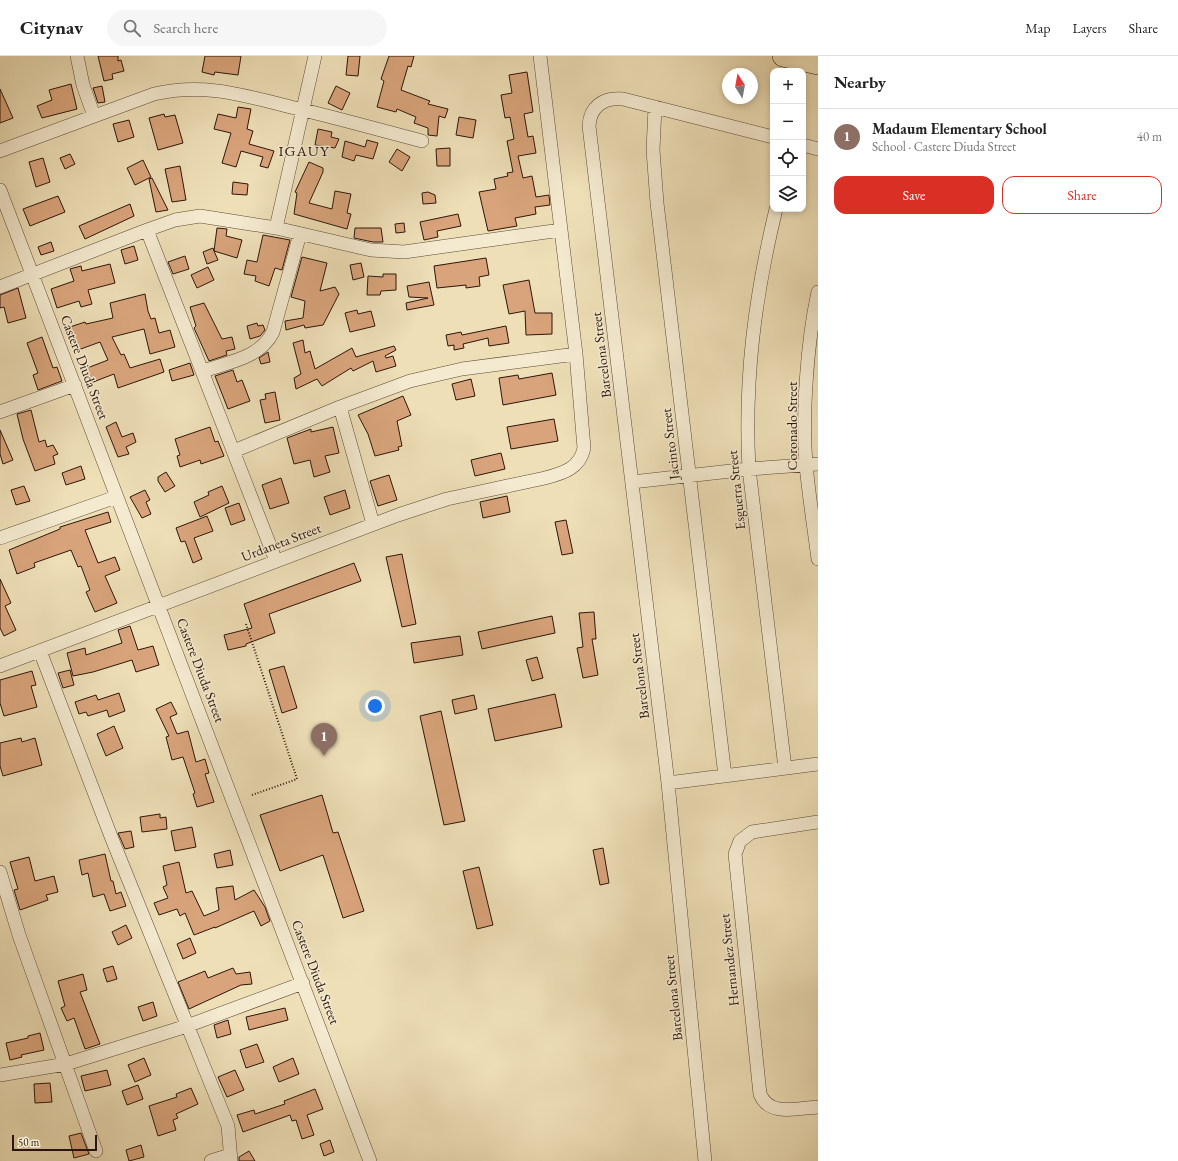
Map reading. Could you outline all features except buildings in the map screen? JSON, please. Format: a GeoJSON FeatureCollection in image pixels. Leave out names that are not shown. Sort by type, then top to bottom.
{"type":"FeatureCollection","features":[{"type":"Feature","properties":{"kind":"main road"},"geometry":{"type":"LineString","coordinates":[[783,56],[818,64]]}},
{"type":"Feature","properties":{"kind":"street"},"geometry":{"type":"LineString","coordinates":[[77,56],[82,80],[94,116]]}},
{"type":"Feature","properties":{"kind":"street"},"geometry":{"type":"LineString","coordinates":[[276,228],[316,56]]}},
{"type":"Feature","properties":{"kind":"street"},"geometry":{"type":"LineString","coordinates":[[234,451],[340,407],[410,381],[437,374],[576,354],[540,56]]}},
{"type":"Feature","properties":{"kind":"street"},"geometry":{"type":"LineString","coordinates":[[0,151],[154,94],[173,89],[191,88],[227,91],[422,141]]}},
{"type":"Feature","properties":{"kind":"street","name":"Barcelona Street"},"geometry":{"type":"LineString","coordinates":[[705,1161],[668,784],[590,118],[593,110],[599,104],[615,98],[770,136]]}},
{"type":"Feature","properties":{"kind":"street","name":"Jacinto Street"},"geometry":{"type":"LineString","coordinates":[[655,107],[653,150],[656,188],[725,776]]}},
{"type":"Feature","properties":{"kind":"street"},"geometry":{"type":"LineString","coordinates":[[806,146],[818,149]]}},
{"type":"Feature","properties":{"kind":"street","name":"Castere Diuda Street"},"geometry":{"type":"LineString","coordinates":[[0,193],[304,983],[370,1161]]}},
{"type":"Feature","properties":{"kind":"street","name":"Esguerra Street"},"geometry":{"type":"LineString","coordinates":[[775,212],[752,332],[746,426],[749,469],[785,768]]}},
{"type":"Feature","properties":{"kind":"street"},"geometry":{"type":"LineString","coordinates":[[0,287],[175,220],[200,216],[276,228],[371,250],[404,252],[561,230]]}},
{"type":"Feature","properties":{"kind":"street"},"geometry":{"type":"LineString","coordinates":[[147,230],[276,560]]}},
{"type":"Feature","properties":{"kind":"street"},"geometry":{"type":"LineString","coordinates":[[203,371],[253,354],[268,342],[300,234]]}},
{"type":"Feature","properties":{"kind":"street","name":"Coronado Street"},"geometry":{"type":"LineString","coordinates":[[818,292],[811,343],[807,392],[818,559]]}},
{"type":"Feature","properties":{"kind":"street","name":"Urdaneta Street"},"geometry":{"type":"LineString","coordinates":[[0,666],[373,524],[447,499],[558,474],[578,464],[584,448],[576,354]]}},
{"type":"Feature","properties":{"kind":"street"},"geometry":{"type":"LineString","coordinates":[[0,412],[75,385]]}},
{"type":"Feature","properties":{"kind":"street"},"geometry":{"type":"LineString","coordinates":[[340,407],[373,524]]}},
{"type":"Feature","properties":{"kind":"street"},"geometry":{"type":"LineString","coordinates":[[632,482],[749,469],[812,464]]}},
{"type":"Feature","properties":{"kind":"street"},"geometry":{"type":"LineString","coordinates":[[0,538],[116,497]]}},
{"type":"Feature","properties":{"kind":"street"},"geometry":{"type":"LineString","coordinates":[[40,651],[112,839],[228,1126],[230,1158],[210,1161]]}},
{"type":"Feature","properties":{"kind":"street"},"geometry":{"type":"LineString","coordinates":[[668,784],[818,764]]}},
{"type":"Feature","properties":{"kind":"street","name":"Hernandez Street"},"geometry":{"type":"LineString","coordinates":[[818,822],[752,832],[740,841],[735,854],[760,1094],[765,1103],[776,1109],[784,1110],[818,1107]]}},
{"type":"Feature","properties":{"kind":"street"},"geometry":{"type":"LineString","coordinates":[[0,872],[19,935],[96,1151]]}},
{"type":"Feature","properties":{"kind":"street"},"geometry":{"type":"LineString","coordinates":[[0,1075],[66,1064],[187,1026],[304,983]]}},
{"type":"Feature","properties":{"kind":"path"},"geometry":{"type":"LineString","coordinates":[[246,624],[297,779],[252,794]]}},
{"type":"Feature","properties":{"kind":"place","name":"Madaum Elementary School"},"geometry":{"type":"Point","coordinates":[324,756]}},
{"type":"Feature","properties":{"kind":"district","name":"IGAUY"},"geometry":{"type":"Point","coordinates":[304,151]}}]}
